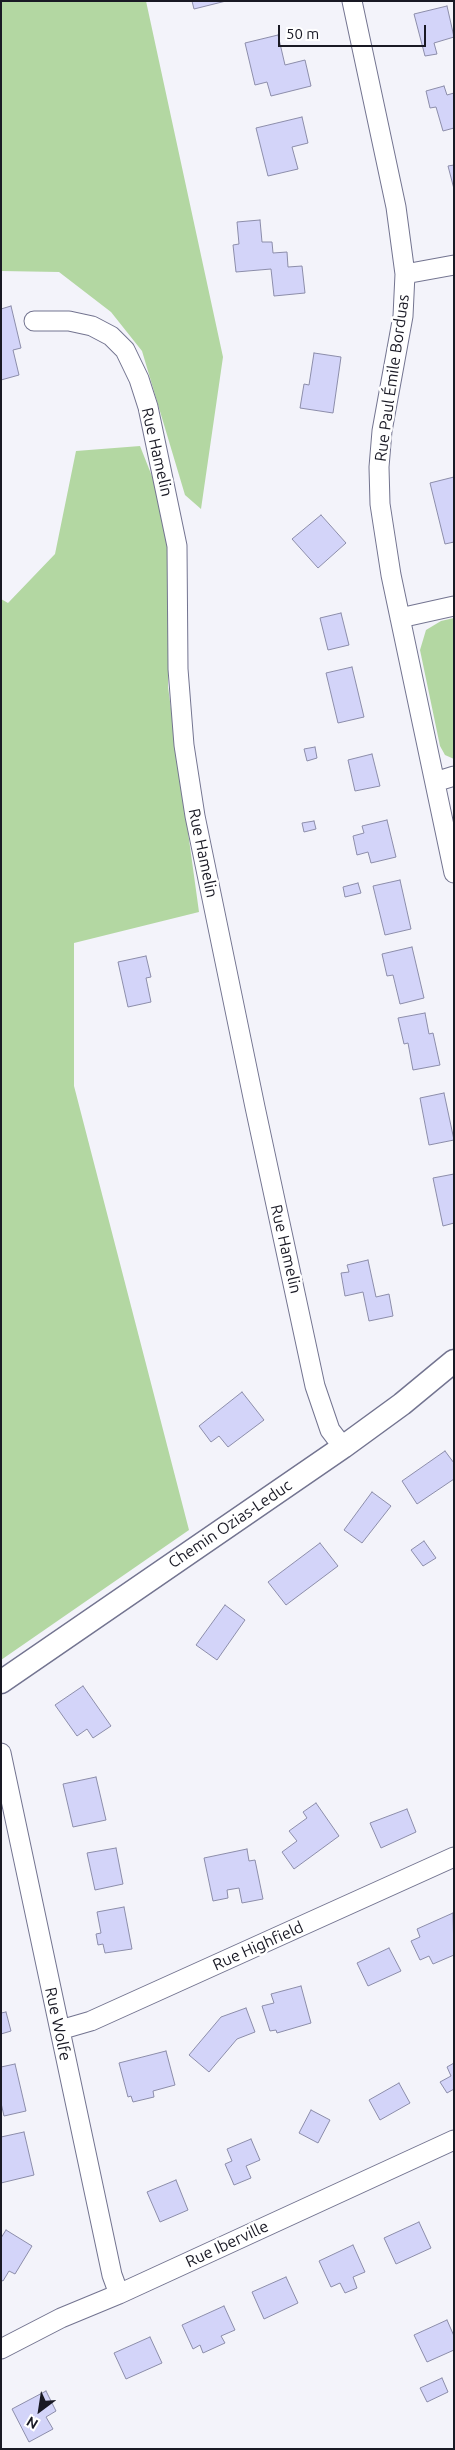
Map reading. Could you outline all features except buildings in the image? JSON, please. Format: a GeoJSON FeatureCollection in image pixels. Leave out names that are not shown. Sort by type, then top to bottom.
{"type":"FeatureCollection","features":[{"type":"Feature","properties":{"kind":"street","name":"Rue Paul Émile Borduas"},"geometry":{"type":"LineString","coordinates":[[352,1],[398,214],[405,274],[403,316],[382,431],[379,467],[383,521],[400,618],[454,873]]}},
{"type":"Feature","properties":{"kind":"street"},"geometry":{"type":"LineString","coordinates":[[405,274],[454,265]]}},
{"type":"Feature","properties":{"kind":"street","name":"Rue Hamelin"},"geometry":{"type":"LineString","coordinates":[[34,321],[69,321],[92,326],[110,336],[125,350],[139,379],[148,407],[177,546],[178,669],[184,745],[196,816],[255,1107],[315,1386],[330,1430],[343,1446]]}},
{"type":"Feature","properties":{"kind":"street"},"geometry":{"type":"LineString","coordinates":[[400,618],[454,606]]}},
{"type":"Feature","properties":{"kind":"street"},"geometry":{"type":"LineString","coordinates":[[435,782],[454,776]]}},
{"type":"Feature","properties":{"kind":"street","name":"Chemin Ozias-Leduc"},"geometry":{"type":"LineString","coordinates":[[1,1682],[343,1446],[402,1404],[454,1361]]}},
{"type":"Feature","properties":{"kind":"street","name":"Rue Wolfe"},"geometry":{"type":"LineString","coordinates":[[1,1753],[112,2275],[119,2294]]}},
{"type":"Feature","properties":{"kind":"street","name":"Rue Highfield"},"geometry":{"type":"LineString","coordinates":[[60,2030],[91,2020],[454,1857]]}},
{"type":"Feature","properties":{"kind":"street","name":"Rue Iberville"},"geometry":{"type":"LineString","coordinates":[[1,2349],[61,2318],[119,2294],[453,2142]]}},
{"type":"Feature","properties":{"kind":"green space"},"geometry":{"type":"Polygon","coordinates":[[[1,1],[146,1],[223,357],[201,509],[185,495],[142,351],[111,312],[59,272],[1,271],[1,1]]]}},
{"type":"Feature","properties":{"kind":"green space"},"geometry":{"type":"Polygon","coordinates":[[[140,446],[161,499],[168,541],[168,687],[199,912],[74,943],[74,1086],[189,1530],[1,1660],[1,599],[8,603],[55,554],[76,451],[140,446]]]}},
{"type":"Feature","properties":{"kind":"green space"},"geometry":{"type":"Polygon","coordinates":[[[454,618],[454,759],[445,755],[440,746],[420,650],[426,630],[441,621],[454,618]]]}}]}
